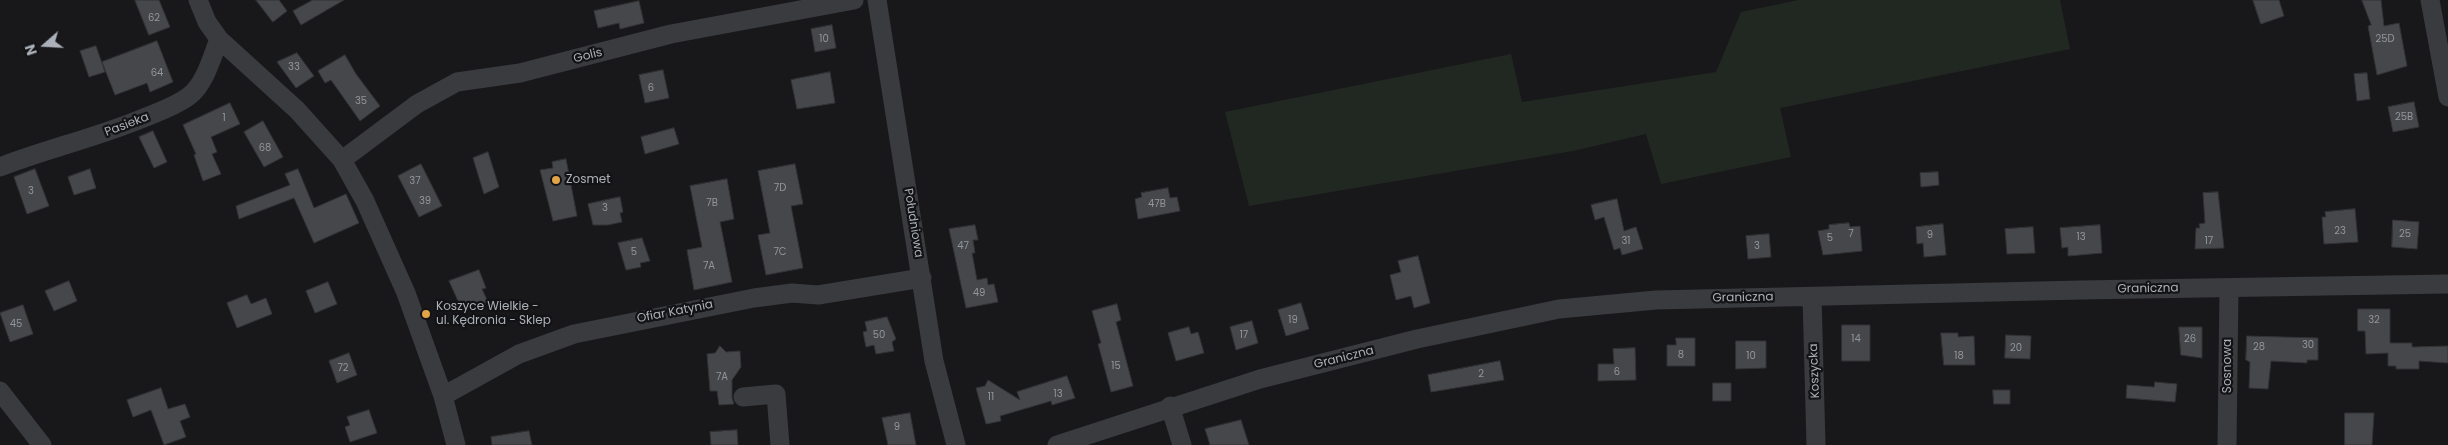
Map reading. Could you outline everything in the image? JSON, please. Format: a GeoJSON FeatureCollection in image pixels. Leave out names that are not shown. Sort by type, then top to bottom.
{"type":"FeatureCollection","features":[{"type":"Feature","properties":{"kind":"street"},"geometry":{"type":"LineString","coordinates":[[198,0],[207,22],[219,39],[297,110],[342,160],[365,201],[402,284],[443,396],[456,445]]}},
{"type":"Feature","properties":{"kind":"street","name":"Golis"},"geometry":{"type":"LineString","coordinates":[[342,160],[417,104],[457,82],[520,73],[671,34],[854,0]]}},
{"type":"Feature","properties":{"kind":"street","name":"Południowa"},"geometry":{"type":"LineString","coordinates":[[877,0],[934,361],[956,445]]}},
{"type":"Feature","properties":{"kind":"street"},"geometry":{"type":"LineString","coordinates":[[2430,0],[2448,97]]}},
{"type":"Feature","properties":{"kind":"street","name":"Pasieka"},"geometry":{"type":"LineString","coordinates":[[0,167],[31,155],[71,145],[114,130],[155,114],[190,96],[202,80],[219,39]]}},
{"type":"Feature","properties":{"kind":"street","name":"Ofiar Katynia"},"geometry":{"type":"LineString","coordinates":[[443,396],[519,354],[574,334],[754,298],[792,293],[818,295],[922,278]]}},
{"type":"Feature","properties":{"kind":"street","name":"Graniczna"},"geometry":{"type":"LineString","coordinates":[[1057,445],[1170,406],[1269,376],[1417,340],[1559,309],[1656,300],[2448,284]]}},
{"type":"Feature","properties":{"kind":"street","name":"Sosnowa"},"geometry":{"type":"LineString","coordinates":[[2227,445],[2228,288]]}},
{"type":"Feature","properties":{"kind":"street","name":"Koszycka"},"geometry":{"type":"LineString","coordinates":[[1812,297],[1816,445]]}},
{"type":"Feature","properties":{"kind":"street"},"geometry":{"type":"LineString","coordinates":[[0,391],[42,445]]}},
{"type":"Feature","properties":{"kind":"street"},"geometry":{"type":"LineString","coordinates":[[743,397],[776,394],[780,445]]}},
{"type":"Feature","properties":{"kind":"street"},"geometry":{"type":"LineString","coordinates":[[1170,406],[1182,445]]}},
{"type":"Feature","properties":{"kind":"shaded area"},"geometry":{"type":"Polygon","coordinates":[[[1798,0],[2060,0],[2070,49],[1780,108],[1791,157],[1661,184],[1646,134],[1573,151],[1249,206],[1225,112],[1511,54],[1522,102],[1716,72],[1741,12],[1798,0]]]}},
{"type":"Feature","properties":{"kind":"building"},"geometry":{"type":"Polygon","coordinates":[[[135,0],[159,0],[170,27],[149,35],[135,0]]]}},
{"type":"Feature","properties":{"kind":"building"},"geometry":{"type":"Polygon","coordinates":[[[256,0],[279,0],[287,11],[273,22],[256,0]]]}},
{"type":"Feature","properties":{"kind":"building"},"geometry":{"type":"Polygon","coordinates":[[[313,0],[344,0],[301,25],[293,11],[313,0]]]}},
{"type":"Feature","properties":{"kind":"building"},"geometry":{"type":"Polygon","coordinates":[[[2253,0],[2279,0],[2284,16],[2261,24],[2253,0]]]}},
{"type":"Feature","properties":{"kind":"building"},"geometry":{"type":"Polygon","coordinates":[[[2362,0],[2381,0],[2384,26],[2399,23],[2407,66],[2377,75],[2368,26],[2371,25],[2362,0]]]}},
{"type":"Feature","properties":{"kind":"building"},"geometry":{"type":"Polygon","coordinates":[[[639,1],[644,23],[620,29],[619,23],[598,28],[594,11],[639,1]]]}},
{"type":"Feature","properties":{"kind":"building"},"geometry":{"type":"Polygon","coordinates":[[[832,25],[836,48],[815,52],[811,29],[832,25]]]}},
{"type":"Feature","properties":{"kind":"building"},"geometry":{"type":"Polygon","coordinates":[[[157,41],[173,82],[150,92],[147,83],[115,95],[102,62],[157,41]]]}},
{"type":"Feature","properties":{"kind":"building"},"geometry":{"type":"Polygon","coordinates":[[[96,46],[105,72],[89,77],[80,51],[96,46]]]}},
{"type":"Feature","properties":{"kind":"building"},"geometry":{"type":"Polygon","coordinates":[[[297,53],[314,76],[296,88],[277,62],[297,53]]]}},
{"type":"Feature","properties":{"kind":"building"},"geometry":{"type":"Polygon","coordinates":[[[345,55],[356,74],[380,106],[360,121],[331,80],[325,83],[318,71],[345,55]]]}},
{"type":"Feature","properties":{"kind":"building"},"geometry":{"type":"Polygon","coordinates":[[[663,70],[669,98],[645,103],[639,75],[663,70]]]}},
{"type":"Feature","properties":{"kind":"building"},"geometry":{"type":"Polygon","coordinates":[[[830,72],[835,103],[797,109],[791,80],[830,72]]]}},
{"type":"Feature","properties":{"kind":"building"},"geometry":{"type":"Polygon","coordinates":[[[2367,73],[2370,99],[2357,101],[2354,74],[2367,73]]]}},
{"type":"Feature","properties":{"kind":"building"},"geometry":{"type":"Polygon","coordinates":[[[2414,102],[2419,127],[2393,132],[2388,107],[2414,102]]]}},
{"type":"Feature","properties":{"kind":"building"},"geometry":{"type":"Polygon","coordinates":[[[230,103],[240,124],[211,137],[217,152],[212,154],[221,174],[203,181],[194,155],[196,154],[183,125],[230,103]]]}},
{"type":"Feature","properties":{"kind":"building"},"geometry":{"type":"Polygon","coordinates":[[[263,121],[283,157],[264,167],[244,132],[263,121]]]}},
{"type":"Feature","properties":{"kind":"building"},"geometry":{"type":"Polygon","coordinates":[[[674,128],[679,144],[645,154],[641,137],[674,128]]]}},
{"type":"Feature","properties":{"kind":"building"},"geometry":{"type":"Polygon","coordinates":[[[153,131],[167,162],[154,168],[139,137],[153,131]]]}},
{"type":"Feature","properties":{"kind":"building"},"geometry":{"type":"Polygon","coordinates":[[[488,152],[499,187],[484,194],[473,158],[488,152]]]}},
{"type":"Feature","properties":{"kind":"building"},"geometry":{"type":"Polygon","coordinates":[[[566,159],[577,216],[553,221],[540,170],[553,168],[552,162],[566,159]]]}},
{"type":"Feature","properties":{"kind":"building"},"geometry":{"type":"Polygon","coordinates":[[[421,164],[442,206],[419,217],[398,176],[421,164]]]}},
{"type":"Feature","properties":{"kind":"building"},"geometry":{"type":"Polygon","coordinates":[[[795,164],[803,204],[791,206],[803,268],[766,275],[758,235],[770,233],[758,171],[795,164]]]}},
{"type":"Feature","properties":{"kind":"building"},"geometry":{"type":"Polygon","coordinates":[[[35,169],[49,206],[27,214],[14,177],[35,169]]]}},
{"type":"Feature","properties":{"kind":"building"},"geometry":{"type":"Polygon","coordinates":[[[90,169],[96,188],[74,195],[68,177],[90,169]]]}},
{"type":"Feature","properties":{"kind":"building"},"geometry":{"type":"Polygon","coordinates":[[[298,169],[314,208],[346,194],[359,223],[314,243],[294,198],[239,219],[236,206],[290,185],[285,174],[298,169]]]}},
{"type":"Feature","properties":{"kind":"building"},"geometry":{"type":"Polygon","coordinates":[[[1938,172],[1939,185],[1921,187],[1920,173],[1938,172]]]}},
{"type":"Feature","properties":{"kind":"building"},"geometry":{"type":"Polygon","coordinates":[[[727,179],[734,219],[720,222],[732,282],[694,290],[687,250],[702,247],[690,186],[727,179]]]}},
{"type":"Feature","properties":{"kind":"building"},"geometry":{"type":"Polygon","coordinates":[[[1168,188],[1170,198],[1177,197],[1180,211],[1138,219],[1135,199],[1142,197],[1141,193],[1168,188]]]}},
{"type":"Feature","properties":{"kind":"building"},"geometry":{"type":"Polygon","coordinates":[[[2218,192],[2224,248],[2195,249],[2196,228],[2200,228],[2199,224],[2205,223],[2203,193],[2218,192]]]}},
{"type":"Feature","properties":{"kind":"building"},"geometry":{"type":"Polygon","coordinates":[[[620,197],[623,212],[620,213],[622,222],[608,225],[593,225],[588,204],[620,197]]]}},
{"type":"Feature","properties":{"kind":"building"},"geometry":{"type":"Polygon","coordinates":[[[1617,199],[1624,231],[1636,227],[1643,249],[1622,255],[1620,248],[1614,250],[1604,217],[1595,220],[1591,205],[1617,199]]]}},
{"type":"Feature","properties":{"kind":"building"},"geometry":{"type":"Polygon","coordinates":[[[2355,209],[2358,242],[2324,244],[2322,217],[2326,217],[2325,212],[2355,209]]]}},
{"type":"Feature","properties":{"kind":"building"},"geometry":{"type":"Polygon","coordinates":[[[2393,220],[2419,222],[2417,249],[2392,247],[2393,220]]]}},
{"type":"Feature","properties":{"kind":"building"},"geometry":{"type":"Polygon","coordinates":[[[1849,223],[1850,227],[1860,226],[1862,251],[1823,255],[1818,231],[1829,229],[1829,225],[1849,223]]]}},
{"type":"Feature","properties":{"kind":"building"},"geometry":{"type":"Polygon","coordinates":[[[1943,224],[1946,255],[1924,257],[1923,243],[1917,244],[1916,227],[1943,224]]]}},
{"type":"Feature","properties":{"kind":"building"},"geometry":{"type":"Polygon","coordinates":[[[975,225],[978,240],[973,240],[975,253],[972,253],[977,280],[987,278],[988,285],[994,284],[998,302],[966,308],[949,229],[975,225]]]}},
{"type":"Feature","properties":{"kind":"building"},"geometry":{"type":"Polygon","coordinates":[[[2100,225],[2102,253],[2068,256],[2068,247],[2062,248],[2060,228],[2100,225]]]}},
{"type":"Feature","properties":{"kind":"building"},"geometry":{"type":"Polygon","coordinates":[[[2033,227],[2035,253],[2007,254],[2005,229],[2033,227]]]}},
{"type":"Feature","properties":{"kind":"building"},"geometry":{"type":"Polygon","coordinates":[[[1769,234],[1771,257],[1748,259],[1746,236],[1769,234]]]}},
{"type":"Feature","properties":{"kind":"building"},"geometry":{"type":"Polygon","coordinates":[[[642,238],[650,261],[640,263],[641,267],[626,270],[618,243],[642,238]]]}},
{"type":"Feature","properties":{"kind":"building"},"geometry":{"type":"Polygon","coordinates":[[[1418,256],[1430,303],[1414,308],[1411,296],[1396,300],[1390,275],[1401,272],[1398,261],[1418,256]]]}},
{"type":"Feature","properties":{"kind":"building"},"geometry":{"type":"Polygon","coordinates":[[[479,270],[486,288],[482,289],[488,302],[463,312],[449,281],[479,270]]]}},
{"type":"Feature","properties":{"kind":"building"},"geometry":{"type":"Polygon","coordinates":[[[69,281],[77,301],[54,311],[45,291],[69,281]]]}},
{"type":"Feature","properties":{"kind":"building"},"geometry":{"type":"Polygon","coordinates":[[[328,282],[337,304],[315,313],[306,291],[328,282]]]}},
{"type":"Feature","properties":{"kind":"building"},"geometry":{"type":"Polygon","coordinates":[[[247,295],[251,304],[266,298],[272,314],[237,328],[227,303],[247,295]]]}},
{"type":"Feature","properties":{"kind":"building"},"geometry":{"type":"Polygon","coordinates":[[[1301,303],[1309,329],[1286,336],[1278,310],[1301,303]]]}},
{"type":"Feature","properties":{"kind":"building"},"geometry":{"type":"Polygon","coordinates":[[[1117,304],[1121,320],[1116,322],[1133,386],[1111,392],[1098,344],[1101,343],[1092,311],[1117,304]]]}},
{"type":"Feature","properties":{"kind":"building"},"geometry":{"type":"Polygon","coordinates":[[[23,305],[33,334],[10,342],[0,313],[23,305]]]}},
{"type":"Feature","properties":{"kind":"building"},"geometry":{"type":"Polygon","coordinates":[[[2358,309],[2390,309],[2390,343],[2412,343],[2412,347],[2448,346],[2448,363],[2419,361],[2419,369],[2396,369],[2396,366],[2388,366],[2388,353],[2366,354],[2365,331],[2358,331],[2358,309]]]}},
{"type":"Feature","properties":{"kind":"building"},"geometry":{"type":"Polygon","coordinates":[[[887,317],[896,339],[892,342],[894,351],[876,354],[874,345],[866,347],[863,332],[867,331],[865,322],[887,317]]]}},
{"type":"Feature","properties":{"kind":"building"},"geometry":{"type":"Polygon","coordinates":[[[1252,321],[1258,343],[1236,350],[1230,327],[1252,321]]]}},
{"type":"Feature","properties":{"kind":"building"},"geometry":{"type":"Polygon","coordinates":[[[1842,325],[1870,325],[1870,361],[1842,361],[1842,325]]]}},
{"type":"Feature","properties":{"kind":"building"},"geometry":{"type":"Polygon","coordinates":[[[1189,327],[1191,334],[1198,332],[1204,353],[1176,361],[1168,333],[1189,327]]]}},
{"type":"Feature","properties":{"kind":"building"},"geometry":{"type":"Polygon","coordinates":[[[2179,327],[2202,327],[2202,358],[2181,355],[2179,327]]]}},
{"type":"Feature","properties":{"kind":"building"},"geometry":{"type":"Polygon","coordinates":[[[1941,333],[1958,333],[1958,337],[1974,336],[1975,365],[1944,365],[1941,333]]]}},
{"type":"Feature","properties":{"kind":"building"},"geometry":{"type":"Polygon","coordinates":[[[2006,335],[2031,336],[2030,359],[2005,358],[2006,335]]]}},
{"type":"Feature","properties":{"kind":"building"},"geometry":{"type":"Polygon","coordinates":[[[2247,336],[2318,338],[2318,360],[2307,360],[2307,363],[2271,361],[2268,389],[2249,388],[2250,362],[2246,360],[2247,336]]]}},
{"type":"Feature","properties":{"kind":"building"},"geometry":{"type":"Polygon","coordinates":[[[1676,338],[1695,338],[1695,366],[1667,366],[1667,345],[1676,345],[1676,338]]]}},
{"type":"Feature","properties":{"kind":"building"},"geometry":{"type":"Polygon","coordinates":[[[1736,341],[1766,341],[1766,368],[1736,369],[1736,341]]]}},
{"type":"Feature","properties":{"kind":"building"},"geometry":{"type":"Polygon","coordinates":[[[720,346],[726,352],[740,351],[741,367],[732,380],[734,404],[719,405],[717,391],[710,391],[707,354],[715,353],[720,346]]]}},
{"type":"Feature","properties":{"kind":"building"},"geometry":{"type":"Polygon","coordinates":[[[1635,348],[1636,380],[1598,381],[1598,364],[1614,364],[1613,349],[1635,348]]]}},
{"type":"Feature","properties":{"kind":"building"},"geometry":{"type":"Polygon","coordinates":[[[349,353],[357,375],[337,383],[329,361],[349,353]]]}},
{"type":"Feature","properties":{"kind":"building"},"geometry":{"type":"Polygon","coordinates":[[[1500,361],[1504,380],[1431,392],[1428,375],[1500,361]]]}},
{"type":"Feature","properties":{"kind":"building"},"geometry":{"type":"Polygon","coordinates":[[[1067,376],[1075,398],[1052,405],[1051,401],[1000,416],[1001,421],[986,424],[976,388],[985,386],[988,380],[1020,400],[1017,392],[1067,376]]]}},
{"type":"Feature","properties":{"kind":"building"},"geometry":{"type":"Polygon","coordinates":[[[2155,382],[2177,384],[2175,402],[2126,398],[2127,385],[2154,387],[2155,382]]]}},
{"type":"Feature","properties":{"kind":"building"},"geometry":{"type":"Polygon","coordinates":[[[1713,383],[1731,383],[1731,401],[1713,401],[1713,383]]]}},
{"type":"Feature","properties":{"kind":"building"},"geometry":{"type":"Polygon","coordinates":[[[161,388],[168,409],[185,404],[190,417],[180,421],[186,437],[164,445],[151,410],[133,417],[127,400],[161,388]]]}},
{"type":"Feature","properties":{"kind":"building"},"geometry":{"type":"Polygon","coordinates":[[[1993,390],[2010,390],[2010,404],[1994,404],[1993,390]]]}},
{"type":"Feature","properties":{"kind":"building"},"geometry":{"type":"Polygon","coordinates":[[[369,410],[377,433],[350,442],[345,427],[350,425],[347,417],[369,410]]]}},
{"type":"Feature","properties":{"kind":"building"},"geometry":{"type":"Polygon","coordinates":[[[910,413],[916,445],[888,445],[882,418],[910,413]]]}},
{"type":"Feature","properties":{"kind":"building"},"geometry":{"type":"Polygon","coordinates":[[[2345,413],[2374,413],[2372,445],[2345,445],[2345,413]]]}},
{"type":"Feature","properties":{"kind":"building"},"geometry":{"type":"Polygon","coordinates":[[[1241,420],[1249,445],[1210,445],[1205,429],[1241,420]]]}},
{"type":"Feature","properties":{"kind":"building"},"geometry":{"type":"Polygon","coordinates":[[[737,430],[738,445],[711,445],[710,432],[737,430]]]}},
{"type":"Feature","properties":{"kind":"building"},"geometry":{"type":"Polygon","coordinates":[[[529,431],[532,445],[492,445],[491,437],[529,431]]]}},
{"type":"Feature","properties":{"kind":"place","name":"Zosmet"},"geometry":{"type":"Point","coordinates":[556,180]}},
{"type":"Feature","properties":{"kind":"place","name":"Koszyce Wielkie - ul. Kędronia - Sklep"},"geometry":{"type":"Point","coordinates":[426,314]}}]}
